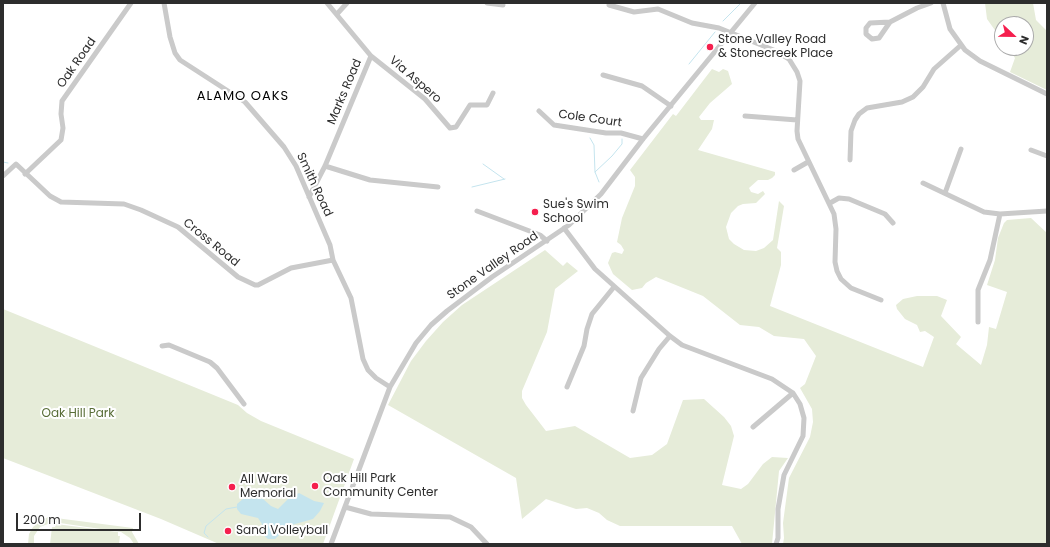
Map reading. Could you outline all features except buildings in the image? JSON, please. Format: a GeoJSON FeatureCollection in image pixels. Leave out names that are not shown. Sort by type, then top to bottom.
{"type":"FeatureCollection","features":[{"type":"Feature","properties":{"kind":"street","name":"Oak Road"},"geometry":{"type":"LineString","coordinates":[[25,174],[61,140],[64,128],[61,114],[62,101],[131,3]]}},
{"type":"Feature","properties":{"kind":"street","name":"Smith Road"},"geometry":{"type":"LineString","coordinates":[[164,3],[170,37],[175,53],[180,60],[245,102],[284,147],[296,166],[330,245],[333,260],[351,298],[363,360],[368,370],[376,378],[390,387]]}},
{"type":"Feature","properties":{"kind":"street","name":"Marks Road"},"geometry":{"type":"LineString","coordinates":[[309,197],[325,166],[371,56],[338,14],[327,3]]}},
{"type":"Feature","properties":{"kind":"street"},"geometry":{"type":"LineString","coordinates":[[338,14],[347,3]]}},
{"type":"Feature","properties":{"kind":"street"},"geometry":{"type":"LineString","coordinates":[[487,3],[502,5]]}},
{"type":"Feature","properties":{"kind":"street","name":"Stone Valley Road"},"geometry":{"type":"LineString","coordinates":[[331,544],[390,387],[416,343],[431,325],[446,311],[492,277],[547,241],[564,228],[601,194],[643,139],[755,3]]}},
{"type":"Feature","properties":{"kind":"street"},"geometry":{"type":"LineString","coordinates":[[890,22],[879,38],[872,39],[866,34],[866,28],[870,23],[890,22],[917,8],[931,3]]}},
{"type":"Feature","properties":{"kind":"street"},"geometry":{"type":"LineString","coordinates":[[943,3],[950,29],[960,46],[980,61],[1047,94]]}},
{"type":"Feature","properties":{"kind":"street"},"geometry":{"type":"LineString","coordinates":[[609,5],[634,12],[658,9],[692,23],[712,25],[779,52],[794,65],[800,81],[797,120],[798,139],[808,162],[830,203],[836,223],[835,262],[841,279],[856,291],[881,300]]}},
{"type":"Feature","properties":{"kind":"street"},"geometry":{"type":"LineString","coordinates":[[850,160],[851,131],[859,114],[867,108],[902,102],[913,97],[923,87],[934,69],[960,46]]}},
{"type":"Feature","properties":{"kind":"street","name":"Via Aspero"},"geometry":{"type":"LineString","coordinates":[[371,56],[425,99],[450,128],[456,128],[470,105],[487,105],[493,93]]}},
{"type":"Feature","properties":{"kind":"street"},"geometry":{"type":"LineString","coordinates":[[603,75],[642,86],[670,106]]}},
{"type":"Feature","properties":{"kind":"street","name":"Cole Court"},"geometry":{"type":"LineString","coordinates":[[539,111],[554,125],[606,133],[621,133],[643,139]]}},
{"type":"Feature","properties":{"kind":"street"},"geometry":{"type":"LineString","coordinates":[[744,116],[797,120]]}},
{"type":"Feature","properties":{"kind":"street"},"geometry":{"type":"LineString","coordinates":[[945,194],[961,149]]}},
{"type":"Feature","properties":{"kind":"street"},"geometry":{"type":"LineString","coordinates":[[1031,150],[1047,156]]}},
{"type":"Feature","properties":{"kind":"street"},"geometry":{"type":"LineString","coordinates":[[794,170],[808,162]]}},
{"type":"Feature","properties":{"kind":"street","name":"Cross Road"},"geometry":{"type":"LineString","coordinates":[[3,176],[16,164],[50,196],[61,202],[124,204],[167,222],[188,234],[238,278],[255,285],[258,285],[291,268],[333,260]]}},
{"type":"Feature","properties":{"kind":"street"},"geometry":{"type":"LineString","coordinates":[[325,166],[370,180],[438,187]]}},
{"type":"Feature","properties":{"kind":"street"},"geometry":{"type":"LineString","coordinates":[[923,183],[978,210],[1000,214],[1047,211]]}},
{"type":"Feature","properties":{"kind":"street"},"geometry":{"type":"LineString","coordinates":[[830,203],[839,198],[849,200],[885,214],[893,223]]}},
{"type":"Feature","properties":{"kind":"street"},"geometry":{"type":"LineString","coordinates":[[477,212],[540,235],[547,241]]}},
{"type":"Feature","properties":{"kind":"street"},"geometry":{"type":"LineString","coordinates":[[978,322],[978,290],[990,260],[1000,214]]}},
{"type":"Feature","properties":{"kind":"street"},"geometry":{"type":"LineString","coordinates":[[564,228],[595,269],[682,345],[772,379],[793,393],[800,404],[804,418],[802,436],[784,475],[778,509],[778,538],[776,544]]}},
{"type":"Feature","properties":{"kind":"street"},"geometry":{"type":"LineString","coordinates":[[567,387],[584,346],[586,329],[592,314],[614,287]]}},
{"type":"Feature","properties":{"kind":"street"},"geometry":{"type":"LineString","coordinates":[[633,411],[641,378],[659,348],[670,336]]}},
{"type":"Feature","properties":{"kind":"street"},"geometry":{"type":"LineString","coordinates":[[162,346],[169,345],[210,362],[217,368],[244,404]]}},
{"type":"Feature","properties":{"kind":"street"},"geometry":{"type":"LineString","coordinates":[[753,427],[793,393]]}},
{"type":"Feature","properties":{"kind":"street"},"geometry":{"type":"LineString","coordinates":[[345,508],[371,514],[450,517],[471,527],[487,544]]}},
{"type":"Feature","properties":{"kind":"green space"},"geometry":{"type":"Polygon","coordinates":[[[985,3],[1033,3],[1036,20],[1047,31],[1047,90],[1010,72],[1015,58],[1014,56],[1034,56],[1034,16],[994,16],[994,29],[987,19],[985,3]]]}},
{"type":"Feature","properties":{"kind":"green space"},"geometry":{"type":"Polygon","coordinates":[[[712,69],[719,72],[723,69],[728,71],[732,84],[710,103],[699,117],[701,120],[714,120],[712,129],[698,150],[775,172],[775,175],[772,178],[768,180],[758,180],[749,188],[751,192],[758,194],[763,191],[765,194],[756,203],[738,206],[731,213],[726,227],[729,239],[744,250],[756,251],[764,248],[773,240],[779,201],[784,206],[777,248],[781,252],[781,265],[770,306],[923,367],[934,337],[925,331],[920,332],[917,325],[905,319],[897,309],[896,305],[903,299],[917,296],[937,296],[947,300],[941,316],[961,337],[956,344],[981,365],[987,345],[989,327],[996,329],[1007,292],[987,285],[995,260],[998,238],[1004,223],[1007,220],[1031,218],[1047,233],[1047,544],[783,544],[783,523],[789,478],[810,437],[813,422],[812,409],[800,388],[805,384],[816,356],[804,339],[774,336],[759,327],[740,325],[703,296],[656,277],[646,283],[642,288],[632,290],[613,274],[608,263],[612,253],[615,252],[622,254],[624,250],[617,242],[622,218],[635,186],[635,177],[630,170],[673,114],[676,116],[712,69]]]}},
{"type":"Feature","properties":{"kind":"green space"},"geometry":{"type":"Polygon","coordinates":[[[545,250],[563,266],[567,262],[578,271],[555,289],[547,332],[522,391],[522,398],[526,405],[546,431],[575,426],[630,458],[652,455],[667,444],[683,400],[704,399],[724,417],[731,426],[734,436],[722,485],[741,489],[748,484],[763,464],[772,457],[788,458],[779,471],[772,544],[742,544],[732,526],[620,526],[607,520],[599,513],[587,508],[576,509],[546,499],[522,519],[516,478],[388,405],[411,361],[443,322],[462,305],[545,250]]]}},
{"type":"Feature","properties":{"kind":"green space","name":"Oak Hill Park"},"geometry":{"type":"Polygon","coordinates":[[[3,309],[238,405],[247,413],[261,421],[354,459],[323,544],[219,544],[161,519],[3,458],[3,309]]]}},
{"type":"Feature","properties":{"kind":"green space"},"geometry":{"type":"Polygon","coordinates":[[[48,517],[133,528],[132,532],[139,544],[134,544],[130,538],[121,532],[53,522],[40,527],[34,536],[34,544],[28,544],[29,534],[33,527],[48,517]]]}},
{"type":"Feature","properties":{"kind":"green space"},"geometry":{"type":"Polygon","coordinates":[[[56,524],[118,532],[118,536],[120,536],[119,544],[50,544],[52,527],[55,527],[56,524]]]}},
{"type":"Feature","properties":{"kind":"water"},"geometry":{"type":"Polygon","coordinates":[[[299,493],[314,501],[324,503],[320,511],[313,519],[288,526],[275,539],[268,539],[261,533],[262,524],[258,518],[241,514],[237,509],[237,504],[243,499],[254,498],[263,499],[271,506],[278,509],[290,497],[299,493]]]}},
{"type":"Feature","properties":{"kind":"waterway"},"geometry":{"type":"LineString","coordinates":[[723,21],[741,3]]}},
{"type":"Feature","properties":{"kind":"waterway"},"geometry":{"type":"LineString","coordinates":[[689,64],[715,32]]}},
{"type":"Feature","properties":{"kind":"waterway"},"geometry":{"type":"LineString","coordinates":[[590,138],[594,145],[595,172]]}},
{"type":"Feature","properties":{"kind":"waterway"},"geometry":{"type":"LineString","coordinates":[[599,182],[595,172],[622,144],[622,139]]}},
{"type":"Feature","properties":{"kind":"waterway"},"geometry":{"type":"LineString","coordinates":[[3,162],[8,163]]}},
{"type":"Feature","properties":{"kind":"waterway"},"geometry":{"type":"LineString","coordinates":[[483,164],[504,179]]}},
{"type":"Feature","properties":{"kind":"waterway"},"geometry":{"type":"LineString","coordinates":[[472,187],[505,179]]}},
{"type":"Feature","properties":{"kind":"waterway"},"geometry":{"type":"LineString","coordinates":[[208,537],[204,533],[206,526],[226,509],[237,507]]}},
{"type":"Feature","properties":{"kind":"place","name":"Stone Valley Road & Stonecreek Place"},"geometry":{"type":"Point","coordinates":[710,47]}},
{"type":"Feature","properties":{"kind":"place","name":"Sue's Swim School"},"geometry":{"type":"Point","coordinates":[535,212]}},
{"type":"Feature","properties":{"kind":"place","name":"Oak Hill Park Community Center"},"geometry":{"type":"Point","coordinates":[315,486]}},
{"type":"Feature","properties":{"kind":"place","name":"All Wars Memorial"},"geometry":{"type":"Point","coordinates":[232,487]}},
{"type":"Feature","properties":{"kind":"place","name":"Sand Volleyball"},"geometry":{"type":"Point","coordinates":[228,531]}},
{"type":"Feature","properties":{"kind":"district","name":"ALAMO OAKS"},"geometry":{"type":"Point","coordinates":[243,97]}}]}
